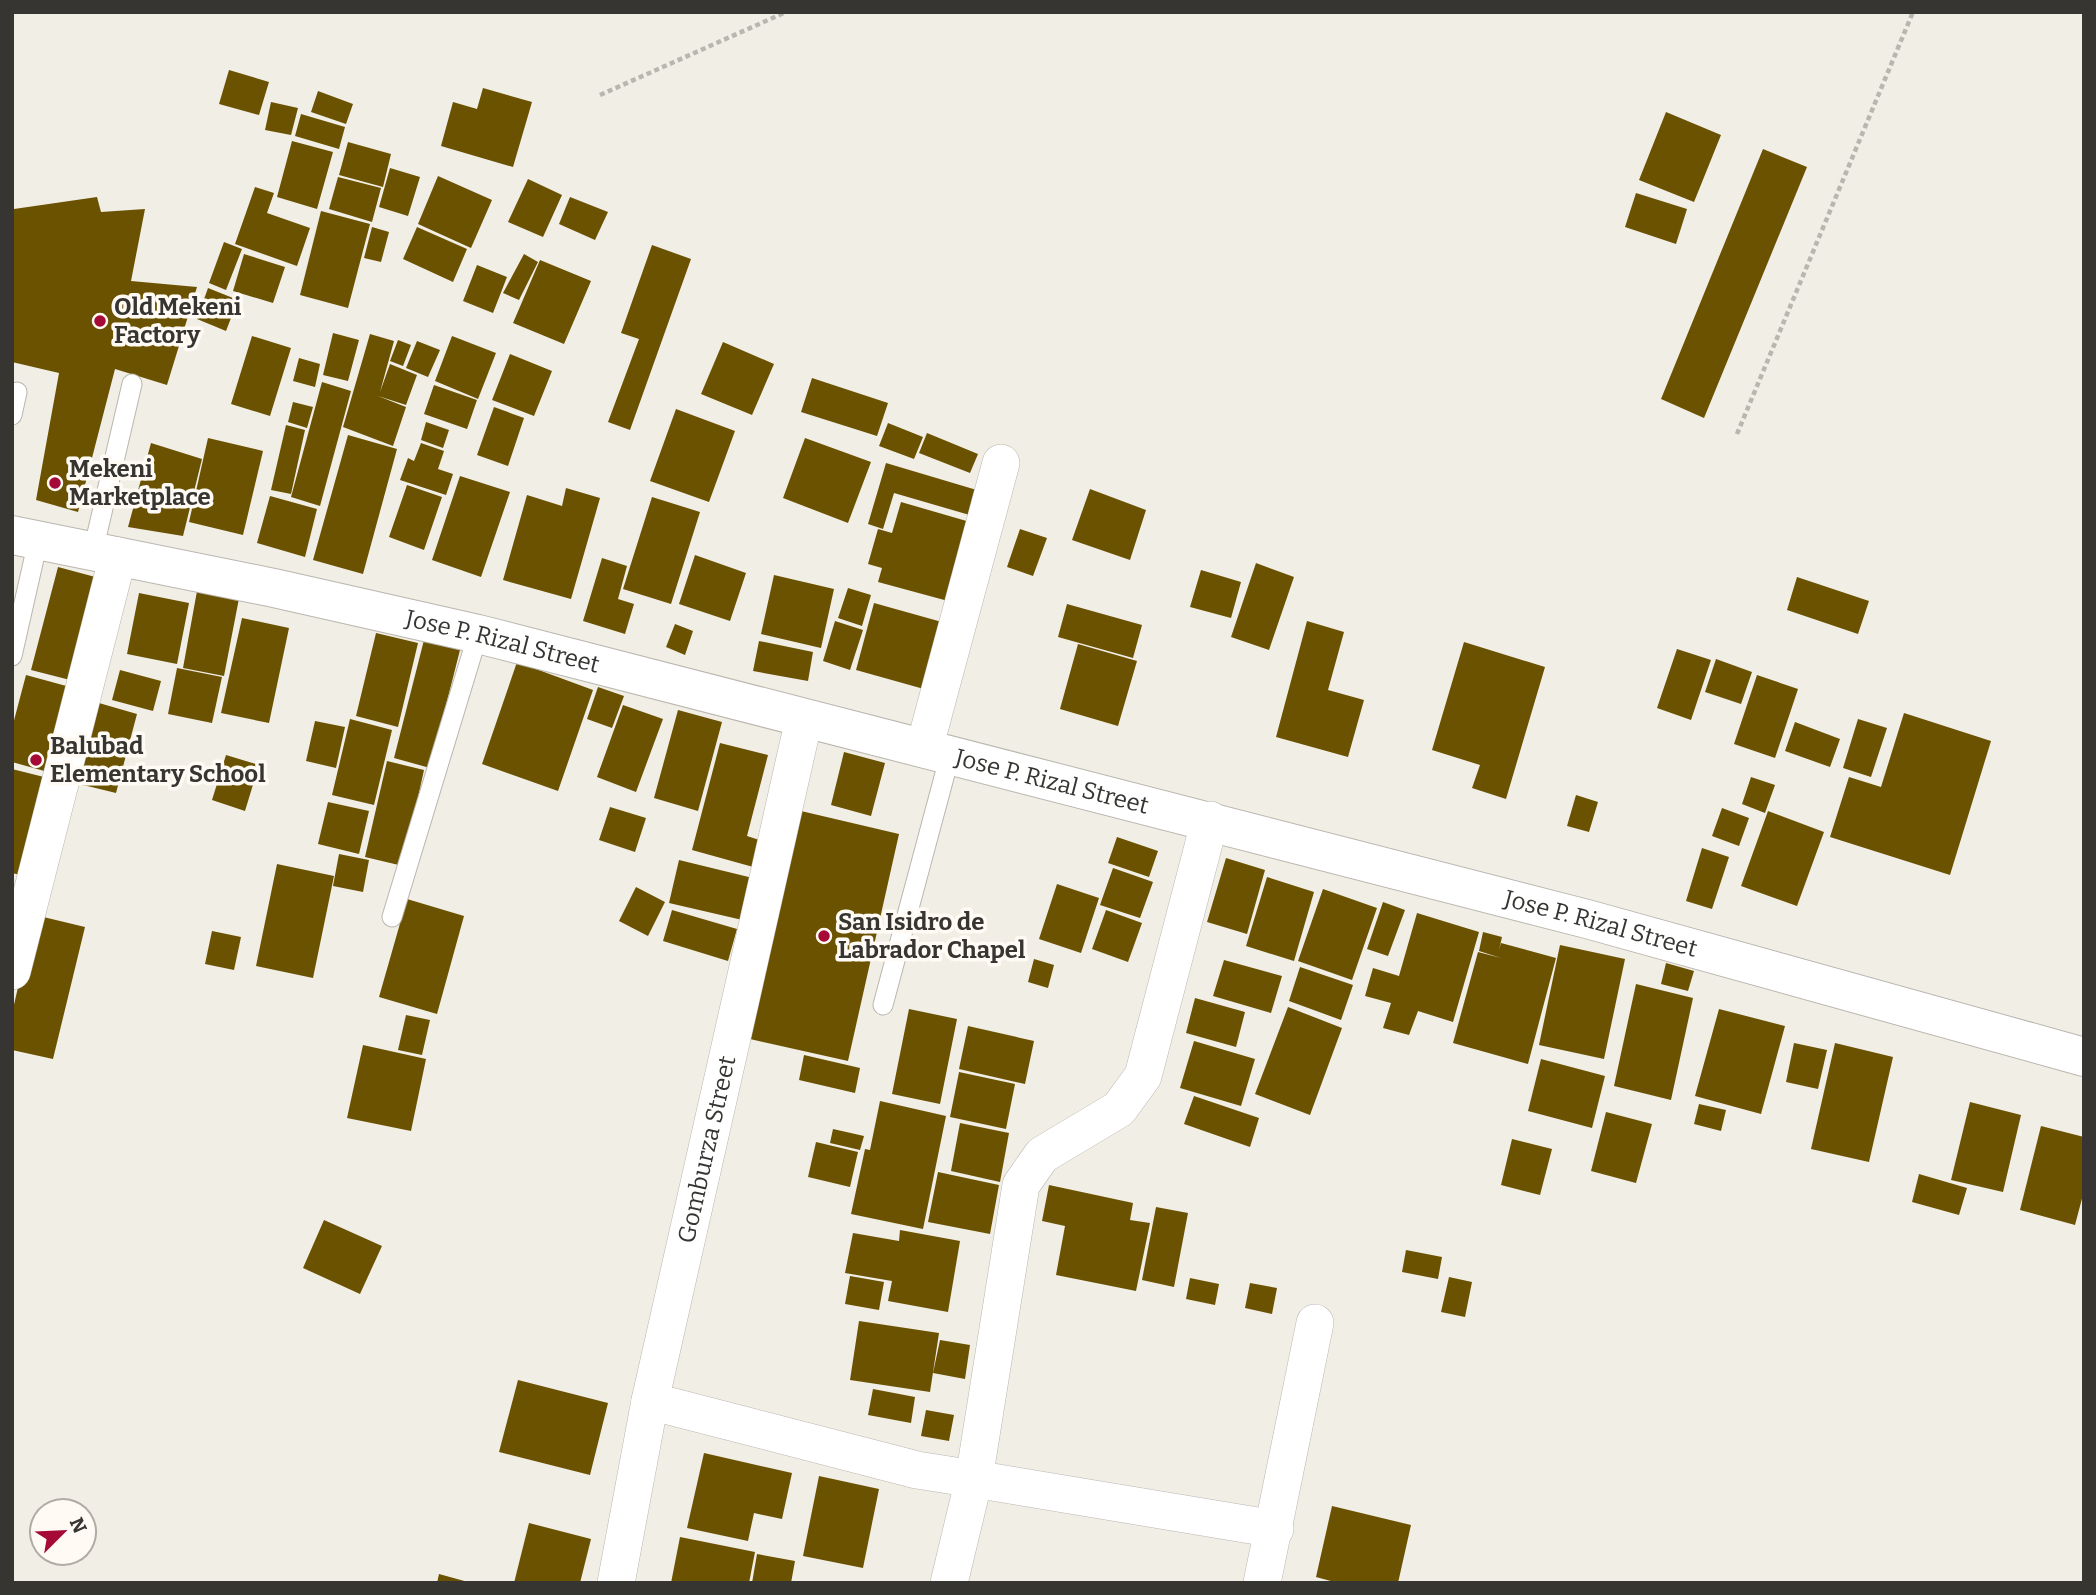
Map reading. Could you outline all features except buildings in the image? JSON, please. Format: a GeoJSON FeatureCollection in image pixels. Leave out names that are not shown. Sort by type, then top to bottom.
{"type":"FeatureCollection","features":[{"type":"Feature","properties":{"kind":"street"},"geometry":{"type":"LineString","coordinates":[[937,752],[1001,463]]}},
{"type":"Feature","properties":{"kind":"street","name":"Jose P. Rizal Street"},"geometry":{"type":"LineString","coordinates":[[25,538],[478,634],[1587,919],[2084,1057]]}},
{"type":"Feature","properties":{"kind":"street"},"geometry":{"type":"LineString","coordinates":[[12,971],[106,554]]}},
{"type":"Feature","properties":{"kind":"street","name":"Gomburza Street"},"geometry":{"type":"LineString","coordinates":[[616,1583],[650,1401],[804,719]]}},
{"type":"Feature","properties":{"kind":"street"},"geometry":{"type":"LineString","coordinates":[[949,1583],[974,1479],[1021,1185],[1042,1155],[1119,1109],[1143,1076],[1210,820]]}},
{"type":"Feature","properties":{"kind":"street"},"geometry":{"type":"LineString","coordinates":[[1262,1583],[1315,1323]]}},
{"type":"Feature","properties":{"kind":"street"},"geometry":{"type":"LineString","coordinates":[[650,1401],[917,1470],[1275,1529]]}},
{"type":"Feature","properties":{"kind":"lane"},"geometry":{"type":"LineString","coordinates":[[106,554],[132,384]]}},
{"type":"Feature","properties":{"kind":"lane"},"geometry":{"type":"LineString","coordinates":[[12,415],[16,392]]}},
{"type":"Feature","properties":{"kind":"lane"},"geometry":{"type":"LineString","coordinates":[[12,656],[25,538]]}},
{"type":"Feature","properties":{"kind":"lane"},"geometry":{"type":"LineString","coordinates":[[392,917],[478,634]]}},
{"type":"Feature","properties":{"kind":"lane"},"geometry":{"type":"LineString","coordinates":[[883,1005],[937,752]]}},
{"type":"Feature","properties":{"kind":"path"},"geometry":{"type":"LineString","coordinates":[[600,95],[786,12]]}},
{"type":"Feature","properties":{"kind":"path"},"geometry":{"type":"LineString","coordinates":[[1737,434],[1913,12]]}},
{"type":"Feature","properties":{"kind":"place","name":"Old Mekeni Factory"},"geometry":{"type":"Point","coordinates":[100,321]}},
{"type":"Feature","properties":{"kind":"place","name":"Mekeni Marketplace"},"geometry":{"type":"Point","coordinates":[55,483]}},
{"type":"Feature","properties":{"kind":"place","name":"Balubad Elementary School"},"geometry":{"type":"Point","coordinates":[36,760]}},
{"type":"Feature","properties":{"kind":"place","name":"San Isidro de Labrador Chapel"},"geometry":{"type":"Point","coordinates":[824,936]}}]}
